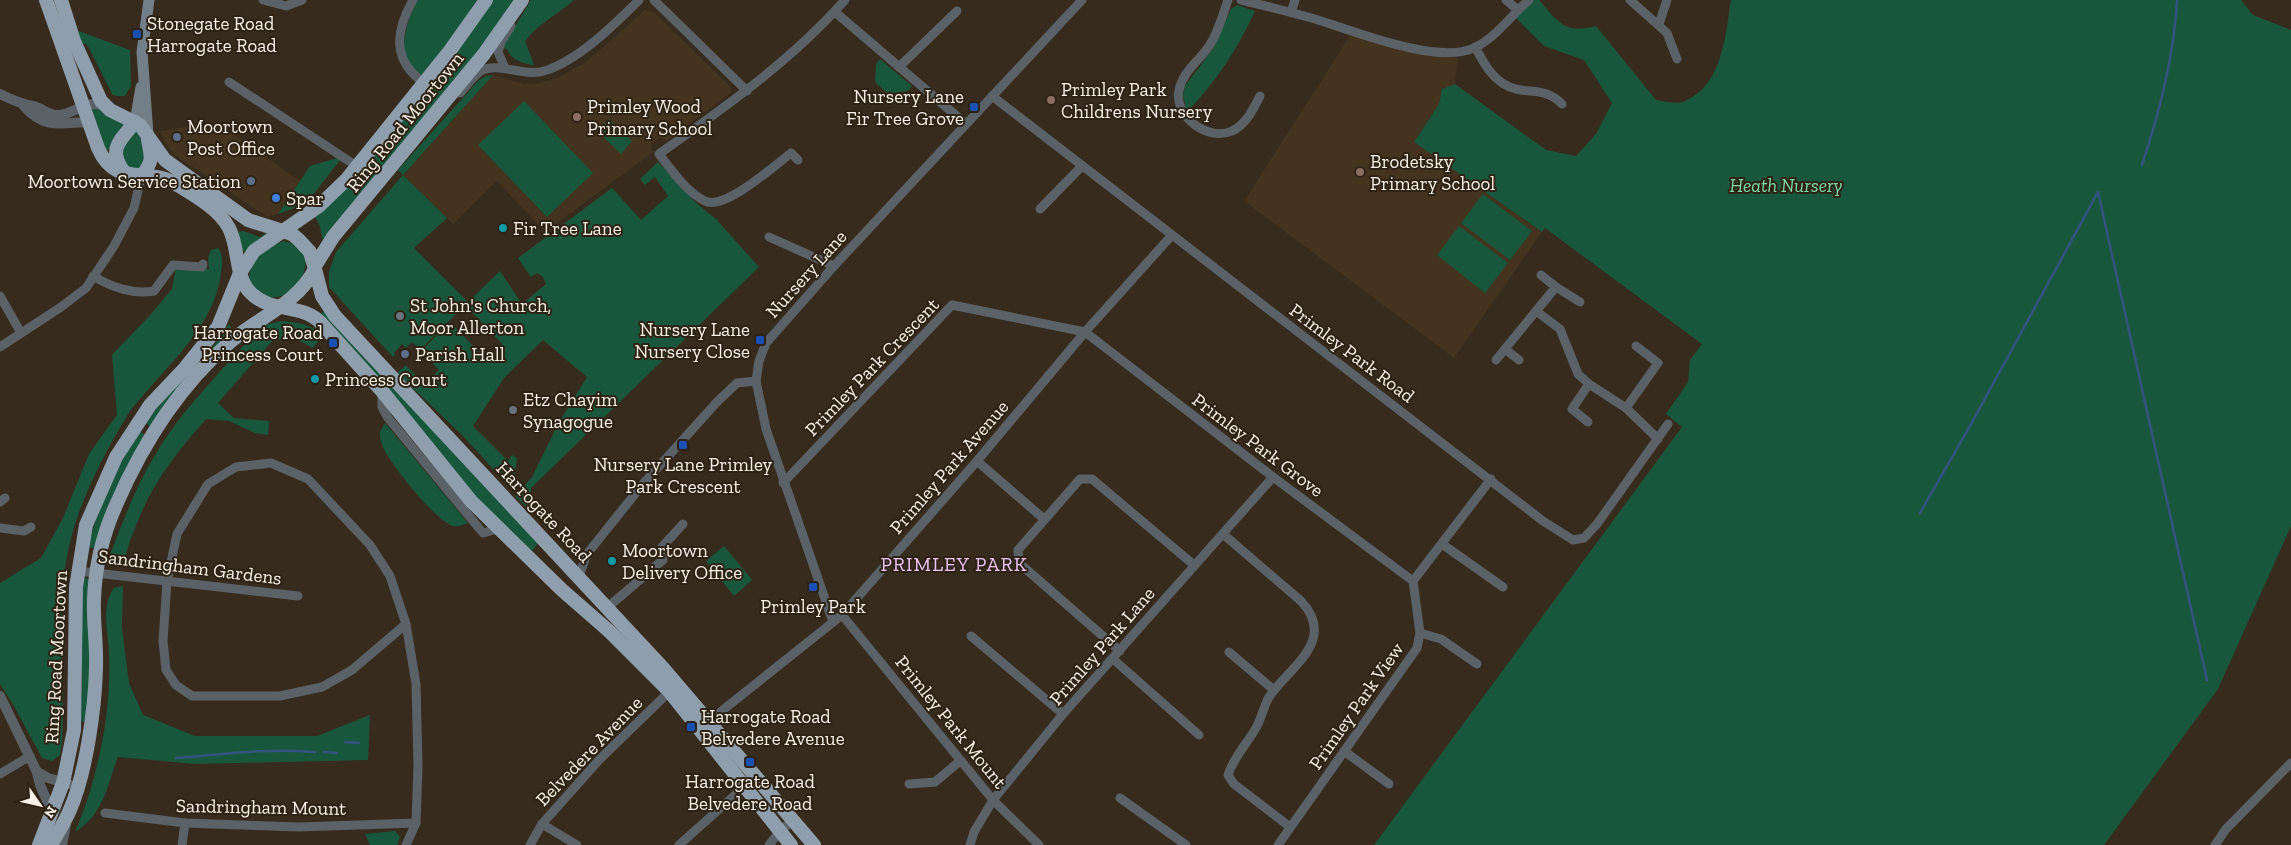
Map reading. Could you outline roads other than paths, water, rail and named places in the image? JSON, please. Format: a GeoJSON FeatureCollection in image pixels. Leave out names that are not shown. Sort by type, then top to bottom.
{"type":"FeatureCollection","features":[{"type":"Feature","properties":{"kind":"highway"},"geometry":{"type":"LineString","coordinates":[[46,0],[91,122],[98,148],[105,161],[117,172],[141,177],[158,177],[170,181],[218,214],[231,233],[240,273],[253,295],[266,303],[281,306],[300,291],[316,268],[305,246],[292,234],[248,220],[165,160],[148,135],[136,122],[104,105],[89,78],[61,0]]}},
{"type":"Feature","properties":{"kind":"highway","name":"Ring Road Moortown"},"geometry":{"type":"LineString","coordinates":[[283,231],[318,206],[358,167],[450,52],[486,0]]}},
{"type":"Feature","properties":{"kind":"highway","name":"Ring Road Moortown"},"geometry":{"type":"LineString","coordinates":[[316,268],[333,238],[484,54],[523,0]]}},
{"type":"Feature","properties":{"kind":"highway"},"geometry":{"type":"LineString","coordinates":[[124,173],[115,160],[116,150],[136,122]]}},
{"type":"Feature","properties":{"kind":"highway"},"geometry":{"type":"LineString","coordinates":[[141,177],[149,166],[152,156],[148,135]]}},
{"type":"Feature","properties":{"kind":"highway"},"geometry":{"type":"LineString","coordinates":[[240,273],[254,251],[283,231]]}},
{"type":"Feature","properties":{"kind":"highway","name":"Harrogate Road"},"geometry":{"type":"LineString","coordinates":[[316,268],[322,296],[335,316],[608,607],[673,688],[744,787],[791,845]]}},
{"type":"Feature","properties":{"kind":"highway","name":"Ring Road Moortown"},"geometry":{"type":"LineString","coordinates":[[43,844],[63,783],[74,730],[76,587],[86,525],[116,457],[150,405],[185,368],[218,327],[229,304],[240,273]]}},
{"type":"Feature","properties":{"kind":"highway","name":"Ring Road Moortown"},"geometry":{"type":"LineString","coordinates":[[43,844],[70,812],[82,770],[95,689],[94,600],[96,572],[101,548],[115,507],[131,472],[154,431],[184,391],[214,357],[240,334],[281,306]]}},
{"type":"Feature","properties":{"kind":"highway","name":"Harrogate Road"},"geometry":{"type":"LineString","coordinates":[[281,306],[313,316],[382,391],[471,501],[538,568],[709,721],[814,845]]}},
{"type":"Feature","properties":{"kind":"highway"},"geometry":{"type":"LineString","coordinates":[[538,568],[539,560],[551,546]]}},
{"type":"Feature","properties":{"kind":"highway"},"geometry":{"type":"LineString","coordinates":[[583,581],[590,596],[602,609],[601,614],[596,620]]}},
{"type":"Feature","properties":{"kind":"main road"},"geometry":{"type":"LineString","coordinates":[[148,135],[142,52],[149,0]]}},
{"type":"Feature","properties":{"kind":"main road"},"geometry":{"type":"LineString","coordinates":[[136,122],[143,81]]}},
{"type":"Feature","properties":{"kind":"street"},"geometry":{"type":"LineString","coordinates":[[264,0],[286,6],[302,0]]}},
{"type":"Feature","properties":{"kind":"street"},"geometry":{"type":"LineString","coordinates":[[412,0],[401,25],[398,40],[404,61],[424,84]]}},
{"type":"Feature","properties":{"kind":"street"},"geometry":{"type":"LineString","coordinates":[[505,68],[499,56],[499,47],[523,0]]}},
{"type":"Feature","properties":{"kind":"street"},"geometry":{"type":"LineString","coordinates":[[407,150],[480,72],[491,67],[525,73],[544,71],[558,66],[601,35],[639,0]]}},
{"type":"Feature","properties":{"kind":"street"},"geometry":{"type":"LineString","coordinates":[[654,0],[747,91]]}},
{"type":"Feature","properties":{"kind":"street"},"geometry":{"type":"LineString","coordinates":[[798,160],[791,153],[750,184],[717,203],[706,202],[698,197],[659,154],[747,91],[800,46],[845,0]]}},
{"type":"Feature","properties":{"kind":"street","name":"Nursery Lane"},"geometry":{"type":"LineString","coordinates":[[756,382],[759,361],[766,343],[834,266],[1082,0]]}},
{"type":"Feature","properties":{"kind":"street"},"geometry":{"type":"LineString","coordinates":[[1228,0],[1211,43],[1183,79],[1179,88],[1180,105],[1183,113],[1201,128],[1209,133],[1221,134],[1232,131],[1242,124],[1260,96]]}},
{"type":"Feature","properties":{"kind":"street"},"geometry":{"type":"LineString","coordinates":[[1241,0],[1291,12],[1410,48],[1438,52],[1463,52],[1475,48],[1493,35],[1529,0]]}},
{"type":"Feature","properties":{"kind":"street"},"geometry":{"type":"LineString","coordinates":[[1291,12],[1294,0]]}},
{"type":"Feature","properties":{"kind":"street"},"geometry":{"type":"LineString","coordinates":[[1506,0],[1518,10]]}},
{"type":"Feature","properties":{"kind":"street"},"geometry":{"type":"LineString","coordinates":[[1630,0],[1667,33],[1677,58]]}},
{"type":"Feature","properties":{"kind":"street"},"geometry":{"type":"LineString","coordinates":[[1659,24],[1667,0]]}},
{"type":"Feature","properties":{"kind":"street"},"geometry":{"type":"LineString","coordinates":[[899,67],[957,11]]}},
{"type":"Feature","properties":{"kind":"street"},"geometry":{"type":"LineString","coordinates":[[835,12],[966,124]]}},
{"type":"Feature","properties":{"kind":"street"},"geometry":{"type":"LineString","coordinates":[[1475,48],[1492,75],[1506,86],[1529,91],[1543,91],[1555,97],[1562,104]]}},
{"type":"Feature","properties":{"kind":"street"},"geometry":{"type":"LineString","coordinates":[[229,82],[358,167]]}},
{"type":"Feature","properties":{"kind":"street"},"geometry":{"type":"LineString","coordinates":[[0,94],[24,106],[34,106],[55,115],[64,114],[91,103],[104,105]]}},
{"type":"Feature","properties":{"kind":"street","name":"Primley Park Road"},"geometry":{"type":"LineString","coordinates":[[992,96],[1081,167],[1491,479],[1543,521],[1573,540],[1584,538],[1597,524],[1668,424]]}},
{"type":"Feature","properties":{"kind":"street"},"geometry":{"type":"LineString","coordinates":[[24,106],[30,114],[57,125],[91,122]]}},
{"type":"Feature","properties":{"kind":"street"},"geometry":{"type":"LineString","coordinates":[[1040,209],[1081,167]]}},
{"type":"Feature","properties":{"kind":"street"},"geometry":{"type":"LineString","coordinates":[[0,347],[86,288],[114,246],[134,208],[141,177]]}},
{"type":"Feature","properties":{"kind":"street","name":"Primley Park Avenue"},"geometry":{"type":"LineString","coordinates":[[709,721],[842,615],[977,461],[1085,332],[1172,235]]}},
{"type":"Feature","properties":{"kind":"street"},"geometry":{"type":"LineString","coordinates":[[769,237],[834,266]]}},
{"type":"Feature","properties":{"kind":"street"},"geometry":{"type":"LineString","coordinates":[[94,276],[113,286],[145,292],[154,291],[173,265],[202,267],[203,264]]}},
{"type":"Feature","properties":{"kind":"street"},"geometry":{"type":"LineString","coordinates":[[1541,275],[1580,302]]}},
{"type":"Feature","properties":{"kind":"street"},"geometry":{"type":"LineString","coordinates":[[1496,360],[1556,287]]}},
{"type":"Feature","properties":{"kind":"street"},"geometry":{"type":"LineString","coordinates":[[0,296],[21,333]]}},
{"type":"Feature","properties":{"kind":"street","name":"Primley Park Crescent"},"geometry":{"type":"LineString","coordinates":[[783,483],[952,306],[1085,332]]}},
{"type":"Feature","properties":{"kind":"street"},"geometry":{"type":"LineString","coordinates":[[1536,311],[1560,328],[1578,374],[1589,384],[1626,408],[1658,439]]}},
{"type":"Feature","properties":{"kind":"street","name":"Primley Park Grove"},"geometry":{"type":"LineString","coordinates":[[1085,332],[1272,477],[1413,581]]}},
{"type":"Feature","properties":{"kind":"street"},"geometry":{"type":"LineString","coordinates":[[1626,408],[1658,363],[1636,346]]}},
{"type":"Feature","properties":{"kind":"street"},"geometry":{"type":"LineString","coordinates":[[1505,349],[1518,360]]}},
{"type":"Feature","properties":{"kind":"street"},"geometry":{"type":"LineString","coordinates":[[583,581],[587,554],[642,484],[717,402],[738,383],[756,382],[766,428],[783,483],[833,622]]}},
{"type":"Feature","properties":{"kind":"street"},"geometry":{"type":"LineString","coordinates":[[1588,422],[1572,409],[1589,384]]}},
{"type":"Feature","properties":{"kind":"street"},"geometry":{"type":"LineString","coordinates":[[977,461],[1044,519]]}},
{"type":"Feature","properties":{"kind":"street"},"geometry":{"type":"LineString","coordinates":[[406,624],[352,670],[322,687],[280,696],[192,696],[176,685],[166,670],[162,641],[167,581],[177,534],[208,484],[236,467],[271,463],[308,479],[370,545],[390,576],[406,624],[416,684],[416,823],[406,845]]}},
{"type":"Feature","properties":{"kind":"street","name":"Primley Park Lane"},"geometry":{"type":"LineString","coordinates":[[970,845],[974,832],[993,800],[1063,714],[1272,477]]}},
{"type":"Feature","properties":{"kind":"street"},"geometry":{"type":"LineString","coordinates":[[1120,651],[1019,563],[1018,550],[1044,519],[1080,479],[1092,479],[1194,566]]}},
{"type":"Feature","properties":{"kind":"street"},"geometry":{"type":"LineString","coordinates":[[1413,581],[1491,479]]}},
{"type":"Feature","properties":{"kind":"street"},"geometry":{"type":"LineString","coordinates":[[608,607],[663,560],[662,547],[683,524]]}},
{"type":"Feature","properties":{"kind":"street"},"geometry":{"type":"LineString","coordinates":[[0,528],[24,531],[31,527]]}},
{"type":"Feature","properties":{"kind":"street"},"geometry":{"type":"LineString","coordinates":[[1223,534],[1301,601],[1308,608],[1313,619],[1312,644],[1307,654],[1274,690],[1265,705],[1254,731],[1233,760],[1228,775],[1234,784],[1290,827]]}},
{"type":"Feature","properties":{"kind":"street"},"geometry":{"type":"LineString","coordinates":[[1442,544],[1503,587]]}},
{"type":"Feature","properties":{"kind":"street","name":"Sandringham Gardens"},"geometry":{"type":"LineString","coordinates":[[78,571],[298,596]]}},
{"type":"Feature","properties":{"kind":"street","name":"Primley Park View"},"geometry":{"type":"LineString","coordinates":[[1278,845],[1413,656],[1420,634],[1413,581]]}},
{"type":"Feature","properties":{"kind":"street","name":"Primley Park Mount"},"geometry":{"type":"LineString","coordinates":[[842,615],[993,800],[1039,845]]}},
{"type":"Feature","properties":{"kind":"street"},"geometry":{"type":"LineString","coordinates":[[1420,634],[1441,639],[1477,664]]}},
{"type":"Feature","properties":{"kind":"street"},"geometry":{"type":"LineString","coordinates":[[971,636],[1063,714]]}},
{"type":"Feature","properties":{"kind":"street"},"geometry":{"type":"LineString","coordinates":[[1229,652],[1274,690]]}},
{"type":"Feature","properties":{"kind":"street"},"geometry":{"type":"LineString","coordinates":[[1113,659],[1199,735]]}},
{"type":"Feature","properties":{"kind":"street","name":"Belvedere Avenue"},"geometry":{"type":"LineString","coordinates":[[530,845],[542,824],[600,760],[673,688]]}},
{"type":"Feature","properties":{"kind":"street"},"geometry":{"type":"LineString","coordinates":[[0,696],[38,772],[40,785],[52,812]]}},
{"type":"Feature","properties":{"kind":"street"},"geometry":{"type":"LineString","coordinates":[[1344,751],[1390,784]]}},
{"type":"Feature","properties":{"kind":"street"},"geometry":{"type":"LineString","coordinates":[[0,774],[30,756]]}},
{"type":"Feature","properties":{"kind":"street"},"geometry":{"type":"LineString","coordinates":[[909,784],[935,782],[960,761]]}},
{"type":"Feature","properties":{"kind":"street"},"geometry":{"type":"LineString","coordinates":[[2214,845],[2226,829],[2291,763]]}},
{"type":"Feature","properties":{"kind":"street"},"geometry":{"type":"LineString","coordinates":[[38,772],[63,783],[77,786]]}},
{"type":"Feature","properties":{"kind":"street"},"geometry":{"type":"LineString","coordinates":[[679,845],[744,787]]}},
{"type":"Feature","properties":{"kind":"street"},"geometry":{"type":"LineString","coordinates":[[1120,798],[1186,845]]}},
{"type":"Feature","properties":{"kind":"street"},"geometry":{"type":"LineString","coordinates":[[62,845],[70,812]]}},
{"type":"Feature","properties":{"kind":"street","name":"Sandringham Mount"},"geometry":{"type":"LineString","coordinates":[[105,813],[185,823],[300,827],[416,823]]}},
{"type":"Feature","properties":{"kind":"street"},"geometry":{"type":"LineString","coordinates":[[769,845],[793,820]]}},
{"type":"Feature","properties":{"kind":"street"},"geometry":{"type":"LineString","coordinates":[[182,845],[185,823]]}},
{"type":"Feature","properties":{"kind":"street"},"geometry":{"type":"LineString","coordinates":[[542,824],[577,845]]}},
{"type":"Feature","properties":{"kind":"waterway"},"geometry":{"type":"LineString","coordinates":[[2142,165],[2165,84],[2173,42],[2177,0]]}},
{"type":"Feature","properties":{"kind":"waterway"},"geometry":{"type":"LineString","coordinates":[[1920,513],[1970,426],[2098,192],[2207,680]]}},
{"type":"Feature","properties":{"kind":"waterway"},"geometry":{"type":"LineString","coordinates":[[345,742],[359,743]]}},
{"type":"Feature","properties":{"kind":"waterway"},"geometry":{"type":"LineString","coordinates":[[176,758],[263,751],[315,752]]}},
{"type":"Feature","properties":{"kind":"waterway"},"geometry":{"type":"LineString","coordinates":[[324,752],[337,753]]}},
{"type":"Feature","properties":{"kind":"place","name":"Stonegate Road Harrogate Road"},"geometry":{"type":"Point","coordinates":[137,34]}},
{"type":"Feature","properties":{"kind":"place","name":"Primley Park Childrens Nursery"},"geometry":{"type":"Point","coordinates":[1051,100]}},
{"type":"Feature","properties":{"kind":"place","name":"Nursery Lane Fir Tree Grove"},"geometry":{"type":"Point","coordinates":[974,107]}},
{"type":"Feature","properties":{"kind":"place","name":"Primley Wood Primary School"},"geometry":{"type":"Point","coordinates":[577,117]}},
{"type":"Feature","properties":{"kind":"place","name":"Moortown Post Office"},"geometry":{"type":"Point","coordinates":[177,137]}},
{"type":"Feature","properties":{"kind":"place","name":"Brodetsky Primary School"},"geometry":{"type":"Point","coordinates":[1360,172]}},
{"type":"Feature","properties":{"kind":"place","name":"Moortown Service Station"},"geometry":{"type":"Point","coordinates":[251,181]}},
{"type":"Feature","properties":{"kind":"place","name":"Spar"},"geometry":{"type":"Point","coordinates":[276,198]}},
{"type":"Feature","properties":{"kind":"place","name":"Fir Tree Lane"},"geometry":{"type":"Point","coordinates":[503,228]}},
{"type":"Feature","properties":{"kind":"place","name":"St John's Church, Moor Allerton"},"geometry":{"type":"Point","coordinates":[400,316]}},
{"type":"Feature","properties":{"kind":"place","name":"Nursery Lane Nursery Close"},"geometry":{"type":"Point","coordinates":[760,340]}},
{"type":"Feature","properties":{"kind":"place","name":"Harrogate Road Princess Court"},"geometry":{"type":"Point","coordinates":[333,343]}},
{"type":"Feature","properties":{"kind":"place","name":"Parish Hall"},"geometry":{"type":"Point","coordinates":[405,354]}},
{"type":"Feature","properties":{"kind":"place","name":"Princess Court"},"geometry":{"type":"Point","coordinates":[315,379]}},
{"type":"Feature","properties":{"kind":"place","name":"Etz Chayim Synagogue"},"geometry":{"type":"Point","coordinates":[513,410]}},
{"type":"Feature","properties":{"kind":"place","name":"Nursery Lane Primley Park Crescent"},"geometry":{"type":"Point","coordinates":[683,445]}},
{"type":"Feature","properties":{"kind":"place","name":"Moortown Delivery Office"},"geometry":{"type":"Point","coordinates":[612,561]}},
{"type":"Feature","properties":{"kind":"place","name":"Primley Park"},"geometry":{"type":"Point","coordinates":[813,587]}},
{"type":"Feature","properties":{"kind":"place","name":"Harrogate Road Belvedere Avenue"},"geometry":{"type":"Point","coordinates":[691,727]}},
{"type":"Feature","properties":{"kind":"place","name":"Harrogate Road Belvedere Road"},"geometry":{"type":"Point","coordinates":[750,762]}},
{"type":"Feature","properties":{"kind":"district","name":"PRIMLEY PARK"},"geometry":{"type":"Point","coordinates":[954,564]}},
{"type":"Feature","properties":{"kind":"park label","name":"Heath Nursery"},"geometry":{"type":"Point","coordinates":[1786,185]}}]}
